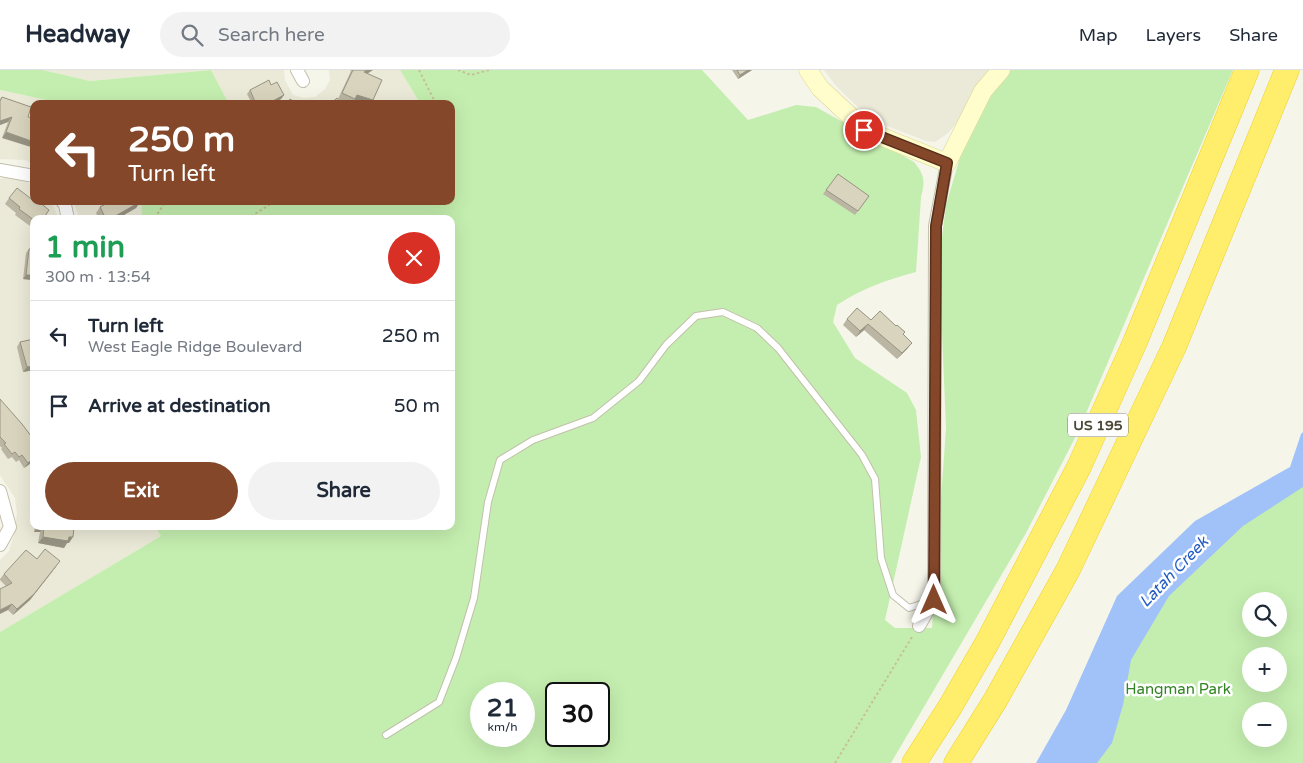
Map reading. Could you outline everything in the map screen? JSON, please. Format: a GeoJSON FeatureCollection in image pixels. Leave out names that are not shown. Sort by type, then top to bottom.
{"type":"FeatureCollection","features":[{"type":"Feature","properties":{"kind":"highway","name":"US 195"},"geometry":{"type":"LineString","coordinates":[[914,763],[950,707],[987,643],[1079,467],[1135,342],[1247,70]]}},
{"type":"Feature","properties":{"kind":"highway","name":"US 195"},"geometry":{"type":"LineString","coordinates":[[956,763],[996,699],[1072,561],[1174,347],[1287,70]]}},
{"type":"Feature","properties":{"kind":"street"},"geometry":{"type":"LineString","coordinates":[[808,70],[820,88],[864,130],[947,163]]}},
{"type":"Feature","properties":{"kind":"street"},"geometry":{"type":"LineString","coordinates":[[919,626],[934,600],[936,226],[947,163],[982,91],[1001,70]]}},
{"type":"Feature","properties":{"kind":"street"},"geometry":{"type":"LineString","coordinates":[[0,170],[30,175]]}},
{"type":"Feature","properties":{"kind":"street"},"geometry":{"type":"LineString","coordinates":[[0,491],[10,527],[0,545]]}},
{"type":"Feature","properties":{"kind":"lane"},"geometry":{"type":"LineString","coordinates":[[386,735],[438,702],[453,667],[474,598],[488,502],[500,460],[533,440],[593,418],[639,381],[666,344],[696,316],[723,312],[757,328],[778,348],[862,455],[875,479],[881,558],[893,595],[909,608],[934,600]]}},
{"type":"Feature","properties":{"kind":"path"},"geometry":{"type":"LineString","coordinates":[[419,70],[434,100]]}},
{"type":"Feature","properties":{"kind":"path"},"geometry":{"type":"LineString","coordinates":[[458,70],[471,75],[489,70]]}},
{"type":"Feature","properties":{"kind":"path"},"geometry":{"type":"LineString","coordinates":[[253,215],[269,205]]}},
{"type":"Feature","properties":{"kind":"path"},"geometry":{"type":"LineString","coordinates":[[835,763],[919,626]]}},
{"type":"Feature","properties":{"kind":"shaded area"},"geometry":{"type":"Polygon","coordinates":[[[43,70],[211,70],[90,81],[43,70]]]}},
{"type":"Feature","properties":{"kind":"shaded area"},"geometry":{"type":"Polygon","coordinates":[[[211,70],[284,70],[285,80],[293,95],[304,98],[315,97],[325,89],[330,80],[329,70],[400,70],[418,100],[227,100],[211,70]]]}},
{"type":"Feature","properties":{"kind":"shaded area"},"geometry":{"type":"Polygon","coordinates":[[[824,70],[990,70],[973,94],[957,123],[947,134],[935,142],[926,141],[882,124],[858,107],[836,86],[824,70]]]}},
{"type":"Feature","properties":{"kind":"shaded area"},"geometry":{"type":"Polygon","coordinates":[[[0,90],[46,100],[30,100],[30,162],[25,160],[0,159],[0,90]]]}},
{"type":"Feature","properties":{"kind":"shaded area"},"geometry":{"type":"Polygon","coordinates":[[[8,177],[30,184],[30,205],[53,205],[57,215],[30,215],[30,530],[157,530],[161,536],[0,632],[0,560],[9,551],[14,535],[17,513],[15,498],[0,475],[0,179],[8,177]]]}},
{"type":"Feature","properties":{"kind":"shaded area"},"geometry":{"type":"Polygon","coordinates":[[[75,205],[141,205],[142,215],[78,215],[75,205]]]}},
{"type":"Feature","properties":{"kind":"green space"},"geometry":{"type":"Polygon","coordinates":[[[0,70],[43,70],[90,81],[211,70],[227,100],[46,100],[0,90],[0,70]]]}},
{"type":"Feature","properties":{"kind":"green space"},"geometry":{"type":"Polygon","coordinates":[[[400,70],[702,70],[748,120],[796,105],[816,107],[914,162],[922,175],[923,183],[916,272],[875,285],[837,305],[833,322],[855,358],[907,393],[916,410],[921,457],[885,620],[895,628],[932,628],[946,428],[939,261],[946,205],[966,137],[983,105],[1008,70],[1233,70],[1078,432],[1026,533],[891,763],[0,763],[0,632],[161,536],[157,530],[455,530],[455,215],[142,215],[141,205],[455,205],[455,100],[418,100],[400,70]]]}},
{"type":"Feature","properties":{"kind":"green space","name":"Hangman Park"},"geometry":{"type":"Polygon","coordinates":[[[1303,473],[1303,763],[1065,763],[1140,606],[1303,473]]]}},
{"type":"Feature","properties":{"kind":"water","name":"Latah Creek"},"geometry":{"type":"Polygon","coordinates":[[[1303,432],[1303,487],[1243,526],[1169,596],[1131,660],[1123,705],[1112,743],[1097,763],[1036,763],[1066,710],[1117,596],[1195,521],[1290,467],[1303,432]]]}},
{"type":"Feature","properties":{"kind":"building"},"geometry":{"type":"Polygon","coordinates":[[[353,70],[367,70],[364,72],[382,80],[373,100],[357,95],[355,99],[342,93],[353,70]]]}},
{"type":"Feature","properties":{"kind":"building"},"geometry":{"type":"Polygon","coordinates":[[[737,70],[748,70],[740,75],[737,70]]]}},
{"type":"Feature","properties":{"kind":"building"},"geometry":{"type":"Polygon","coordinates":[[[269,80],[271,85],[277,82],[284,95],[275,100],[254,100],[250,90],[269,80]]]}},
{"type":"Feature","properties":{"kind":"building"},"geometry":{"type":"Polygon","coordinates":[[[2,97],[30,107],[28,117],[30,117],[30,141],[6,132],[12,117],[0,121],[0,101],[2,97]]]}},
{"type":"Feature","properties":{"kind":"building"},"geometry":{"type":"Polygon","coordinates":[[[838,174],[869,196],[858,211],[826,190],[838,174]]]}},
{"type":"Feature","properties":{"kind":"building"},"geometry":{"type":"Polygon","coordinates":[[[17,188],[30,198],[30,205],[43,205],[49,210],[46,215],[30,215],[30,217],[9,198],[17,188]]]}},
{"type":"Feature","properties":{"kind":"building"},"geometry":{"type":"Polygon","coordinates":[[[104,205],[135,205],[117,215],[104,215],[100,207],[104,205]]]}},
{"type":"Feature","properties":{"kind":"building"},"geometry":{"type":"Polygon","coordinates":[[[29,249],[30,249],[30,275],[26,275],[29,249]]]}},
{"type":"Feature","properties":{"kind":"building"},"geometry":{"type":"Polygon","coordinates":[[[857,308],[871,320],[880,311],[905,332],[903,334],[912,343],[902,353],[868,324],[860,331],[847,319],[857,308]]]}},
{"type":"Feature","properties":{"kind":"building"},"geometry":{"type":"Polygon","coordinates":[[[30,340],[30,367],[27,367],[20,342],[30,340]]]}},
{"type":"Feature","properties":{"kind":"building"},"geometry":{"type":"Polygon","coordinates":[[[0,399],[30,435],[30,461],[28,463],[22,455],[19,457],[15,452],[12,454],[0,437],[0,399]]]}},
{"type":"Feature","properties":{"kind":"building"},"geometry":{"type":"Polygon","coordinates":[[[44,530],[74,530],[73,537],[69,537],[68,541],[43,537],[44,530]]]}},
{"type":"Feature","properties":{"kind":"building"},"geometry":{"type":"Polygon","coordinates":[[[45,549],[60,561],[34,594],[17,609],[12,604],[0,610],[0,589],[12,583],[4,574],[26,550],[37,559],[45,549]]]}},
{"type":"Feature","properties":{"kind":"route"},"geometry":{"type":"LineString","coordinates":[[864,130],[947,163],[936,226],[934,600]]}}]}
